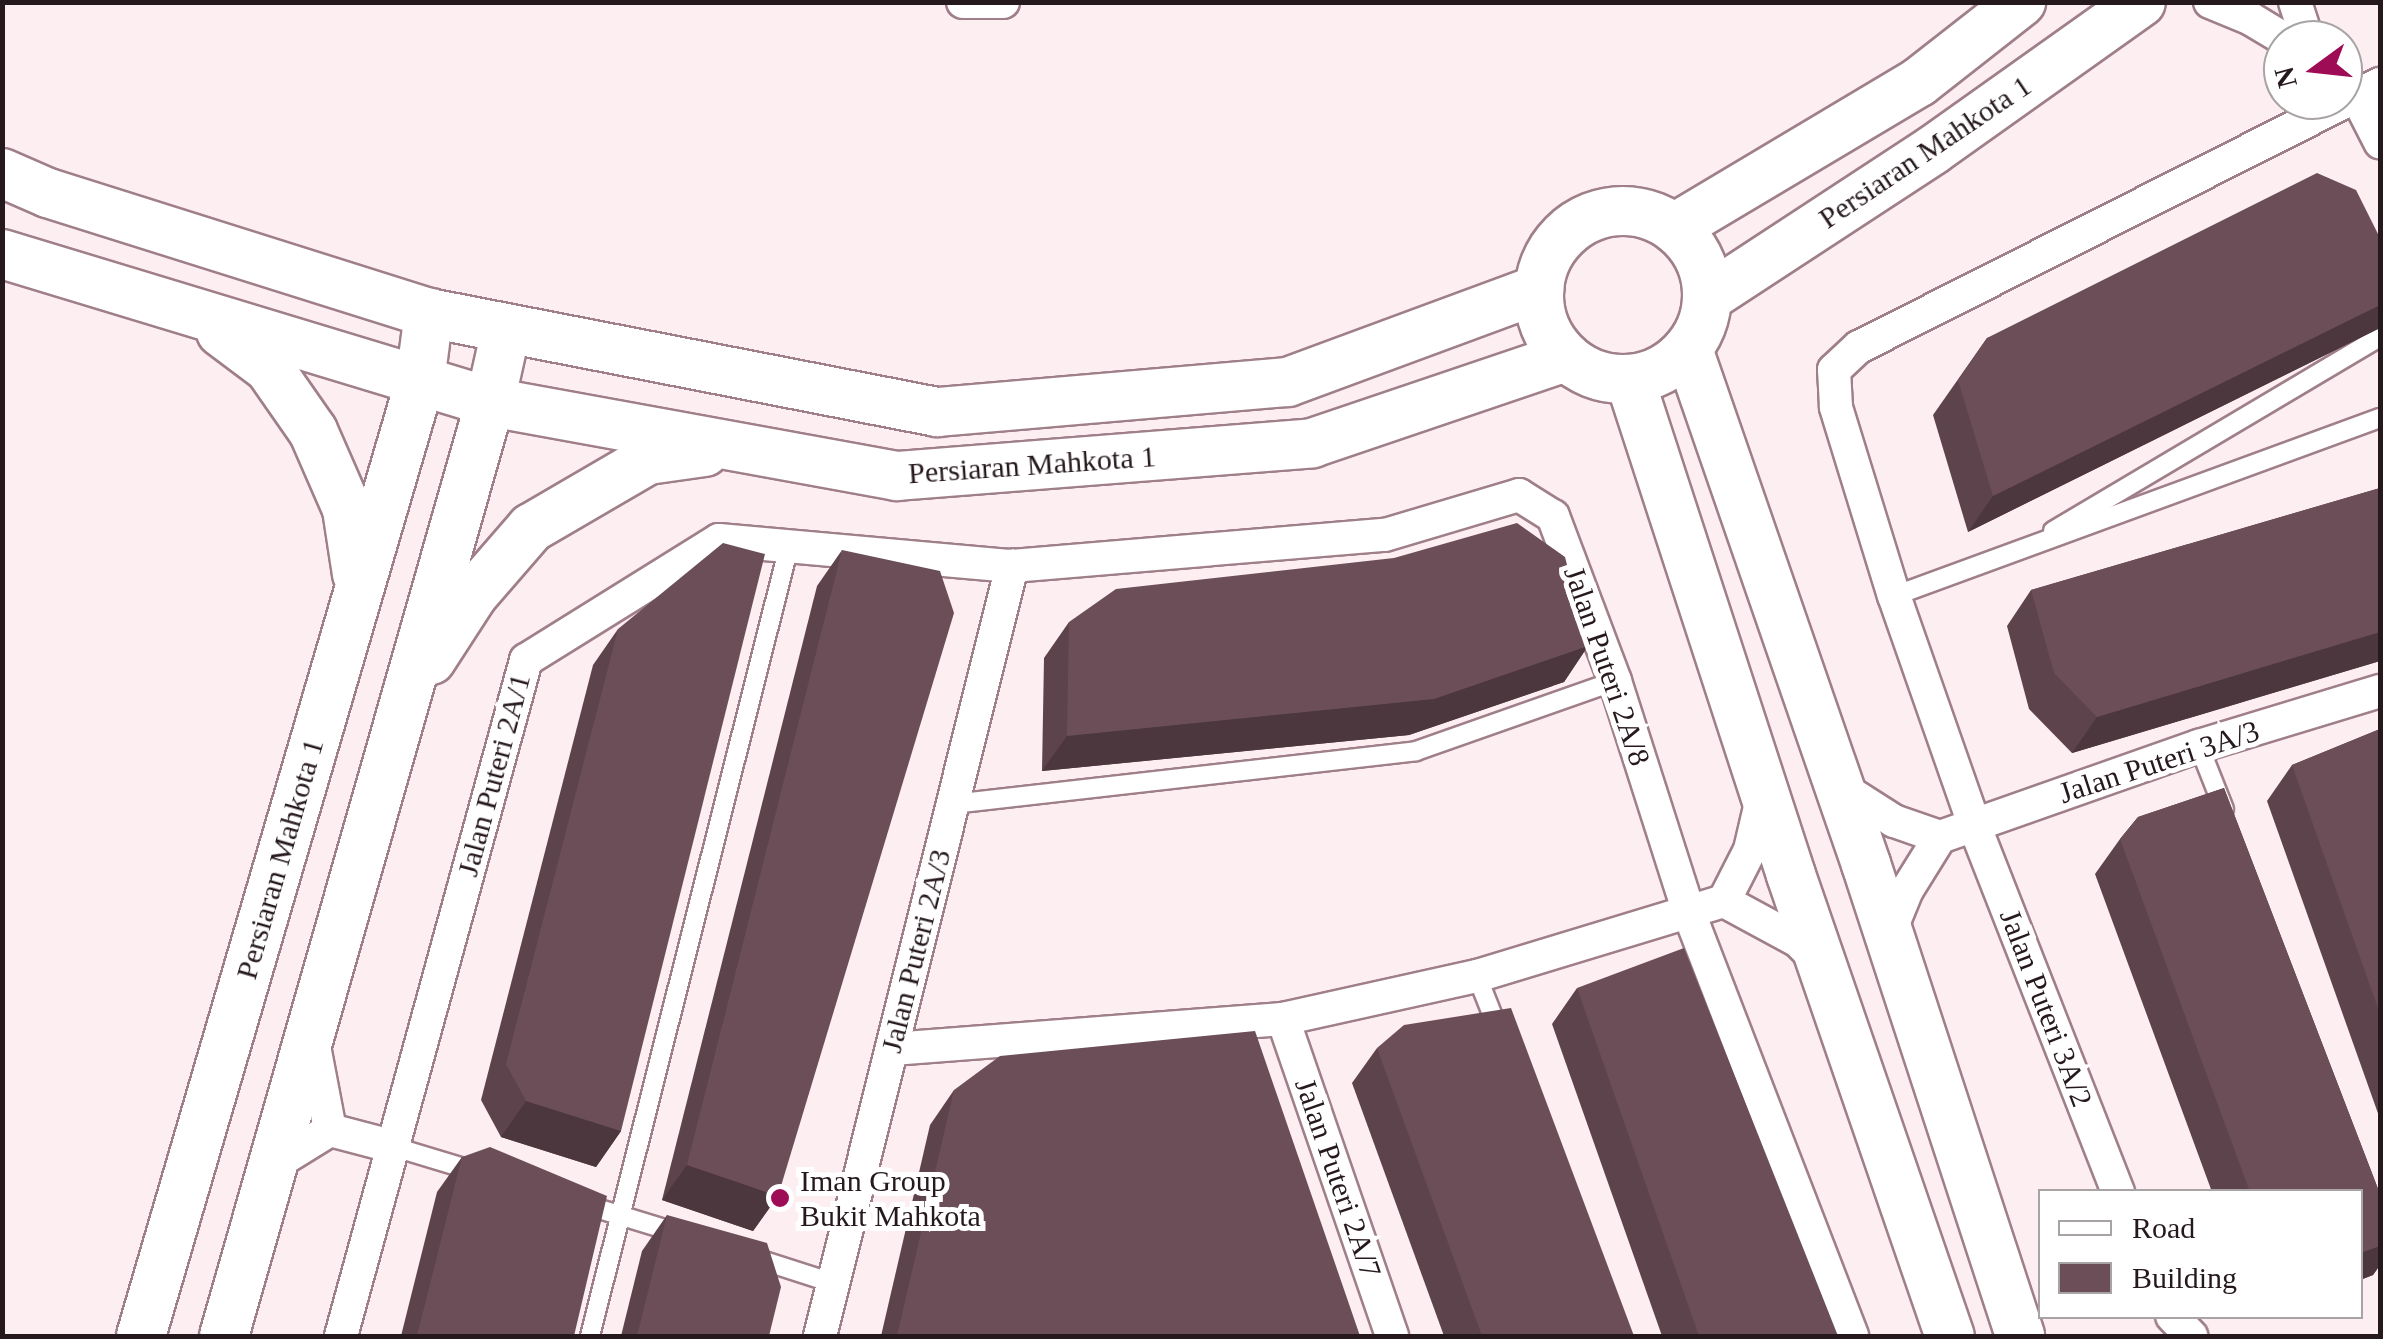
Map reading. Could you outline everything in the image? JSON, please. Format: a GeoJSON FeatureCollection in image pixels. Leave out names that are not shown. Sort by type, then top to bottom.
{"type":"FeatureCollection","features":[{"type":"Feature","properties":{"kind":"main road","name":"Persiaran Mahkota 1"},"geometry":{"type":"LineString","coordinates":[[1674,228],[1919,82],[2020,2]]}},
{"type":"Feature","properties":{"kind":"main road","name":"Persiaran Mahkota 1"},"geometry":{"type":"LineString","coordinates":[[1707,298],[1933,150],[2141,2]]}},
{"type":"Feature","properties":{"kind":"main road","name":"Persiaran Mahkota 1"},"geometry":{"type":"LineString","coordinates":[[2,174],[48,193],[429,314],[937,412],[1288,382],[1539,290]]}},
{"type":"Feature","properties":{"kind":"main road"},"geometry":{"type":"LineString","coordinates":[[1626,210],[1651,216],[1674,228],[1692,248],[1704,271],[1707,298],[1702,325],[1688,349],[1668,367],[1630,380],[1588,372],[1566,357],[1546,326],[1539,290],[1545,264],[1557,241],[1577,224],[1600,213],[1626,210]]}},
{"type":"Feature","properties":{"kind":"main road","name":"Persiaran Mahkota 1"},"geometry":{"type":"LineString","coordinates":[[2,254],[490,402],[898,476],[1312,443],[1566,357]]}},
{"type":"Feature","properties":{"kind":"main road"},"geometry":{"type":"LineString","coordinates":[[196,313],[269,368],[313,431],[347,510],[360,588]]}},
{"type":"Feature","properties":{"kind":"main road","name":"Persiaran Mahkota 1"},"geometry":{"type":"LineString","coordinates":[[140,1336],[420,381],[429,314]]}},
{"type":"Feature","properties":{"kind":"main road"},"geometry":{"type":"LineString","coordinates":[[224,1336],[490,402],[506,330]]}},
{"type":"Feature","properties":{"kind":"main road"},"geometry":{"type":"LineString","coordinates":[[1688,349],[1839,786],[2020,1336]]}},
{"type":"Feature","properties":{"kind":"main road"},"geometry":{"type":"LineString","coordinates":[[1630,380],[1950,1336]]}},
{"type":"Feature","properties":{"kind":"main road"},"geometry":{"type":"LineString","coordinates":[[405,698],[473,595],[532,528],[648,460],[737,447]]}},
{"type":"Feature","properties":{"kind":"street"},"geometry":{"type":"LineString","coordinates":[[963,2],[1003,2]]}},
{"type":"Feature","properties":{"kind":"street"},"geometry":{"type":"LineString","coordinates":[[2210,2],[2263,26]]}},
{"type":"Feature","properties":{"kind":"street"},"geometry":{"type":"LineString","coordinates":[[2363,96],[2380,142]]}},
{"type":"Feature","properties":{"kind":"street","name":"Jalan Puteri 3A/2"},"geometry":{"type":"LineString","coordinates":[[2117,1189],[1974,824],[1894,596],[1836,407],[1834,370],[1859,347],[2298,120]]}},
{"type":"Feature","properties":{"kind":"street","name":"Jalan Puteri 2A/8"},"geometry":{"type":"LineString","coordinates":[[1012,566],[1385,536],[1519,495],[1554,516],[1615,681],[1689,912],[1852,1336]]}},
{"type":"Feature","properties":{"kind":"street","name":"Jalan Puteri 2A/1"},"geometry":{"type":"LineString","coordinates":[[342,1336],[526,660],[719,540],[1012,566]]}},
{"type":"Feature","properties":{"kind":"street","name":"Jalan Puteri 2A/3"},"geometry":{"type":"LineString","coordinates":[[820,1336],[1012,566]]}},
{"type":"Feature","properties":{"kind":"street","name":"Jalan Puteri 3A/3"},"geometry":{"type":"LineString","coordinates":[[1940,837],[2200,746],[2380,691]]}},
{"type":"Feature","properties":{"kind":"street"},"geometry":{"type":"LineString","coordinates":[[1839,786],[1894,821],[1940,837],[1907,890],[1888,934]]}},
{"type":"Feature","properties":{"kind":"street"},"geometry":{"type":"LineString","coordinates":[[892,1049],[1283,1019],[1477,976],[1724,901],[1750,850],[1765,788]]}},
{"type":"Feature","properties":{"kind":"street"},"geometry":{"type":"LineString","coordinates":[[1724,901],[1798,941],[1823,965]]}},
{"type":"Feature","properties":{"kind":"street","name":"Jalan Puteri 2A/7"},"geometry":{"type":"LineString","coordinates":[[1283,1019],[1392,1336]]}},
{"type":"Feature","properties":{"kind":"street"},"geometry":{"type":"LineString","coordinates":[[313,1026],[316,1072],[330,1130]]}},
{"type":"Feature","properties":{"kind":"street"},"geometry":{"type":"LineString","coordinates":[[273,1165],[330,1130],[391,1146]]}},
{"type":"Feature","properties":{"kind":"lane"},"geometry":{"type":"LineString","coordinates":[[2010,556],[2380,337]]}},
{"type":"Feature","properties":{"kind":"lane"},"geometry":{"type":"LineString","coordinates":[[1894,596],[2380,418]]}},
{"type":"Feature","properties":{"kind":"lane"},"geometry":{"type":"LineString","coordinates":[[590,1336],[789,546]]}},
{"type":"Feature","properties":{"kind":"lane"},"geometry":{"type":"LineString","coordinates":[[953,804],[1416,752],[1615,681]]}},
{"type":"Feature","properties":{"kind":"lane"},"geometry":{"type":"LineString","coordinates":[[2200,746],[2228,820]]}},
{"type":"Feature","properties":{"kind":"lane"},"geometry":{"type":"LineString","coordinates":[[1477,976],[1506,1048]]}},
{"type":"Feature","properties":{"kind":"lane"},"geometry":{"type":"LineString","coordinates":[[391,1146],[487,1175]]}},
{"type":"Feature","properties":{"kind":"lane"},"geometry":{"type":"LineString","coordinates":[[564,1198],[692,1238]]}},
{"type":"Feature","properties":{"kind":"lane"},"geometry":{"type":"LineString","coordinates":[[727,1249],[833,1283]]}},
{"type":"Feature","properties":{"kind":"building"},"geometry":{"type":"Polygon","coordinates":[[[2317,173],[2356,190],[2380,238],[2380,305],[1993,496],[1958,380],[1987,338],[2317,173]]]}},
{"type":"Feature","properties":{"kind":"building"},"geometry":{"type":"Polygon","coordinates":[[[2380,488],[2380,632],[2097,717],[2054,673],[2031,590],[2380,488]]]}},
{"type":"Feature","properties":{"kind":"building"},"geometry":{"type":"Polygon","coordinates":[[[1517,523],[1565,557],[1588,646],[1434,699],[1067,736],[1069,622],[1116,589],[1394,558],[1517,523]]]}},
{"type":"Feature","properties":{"kind":"building"},"geometry":{"type":"Polygon","coordinates":[[[723,543],[765,554],[621,1131],[526,1101],[506,1064],[618,629],[723,543]]]}},
{"type":"Feature","properties":{"kind":"building"},"geometry":{"type":"Polygon","coordinates":[[[842,550],[940,571],[954,613],[778,1196],[687,1165],[842,550]]]}},
{"type":"Feature","properties":{"kind":"building"},"geometry":{"type":"Polygon","coordinates":[[[2380,729],[2380,1014],[2292,765],[2380,729]]]}},
{"type":"Feature","properties":{"kind":"building"},"geometry":{"type":"Polygon","coordinates":[[[2224,788],[2380,1194],[2380,1246],[2363,1252],[2363,1189],[2249,1189],[2120,839],[2138,817],[2224,788]]]}},
{"type":"Feature","properties":{"kind":"building"},"geometry":{"type":"Polygon","coordinates":[[[1684,948],[1838,1336],[1699,1336],[1577,988],[1684,948]]]}},
{"type":"Feature","properties":{"kind":"building"},"geometry":{"type":"Polygon","coordinates":[[[1511,1008],[1634,1336],[1482,1336],[1377,1048],[1404,1025],[1511,1008]]]}},
{"type":"Feature","properties":{"kind":"building"},"geometry":{"type":"Polygon","coordinates":[[[1255,1031],[1360,1336],[897,1336],[954,1090],[1000,1056],[1255,1031]]]}},
{"type":"Feature","properties":{"kind":"building"},"geometry":{"type":"Polygon","coordinates":[[[490,1147],[607,1196],[574,1336],[417,1336],[462,1157],[490,1147]]]}},
{"type":"Feature","properties":{"kind":"building"},"geometry":{"type":"Polygon","coordinates":[[[667,1215],[767,1243],[781,1287],[769,1336],[637,1336],[667,1215]]]}},
{"type":"Feature","properties":{"kind":"place","name":"Iman Group Bukit Mahkota"},"geometry":{"type":"Point","coordinates":[780,1198]}}]}
